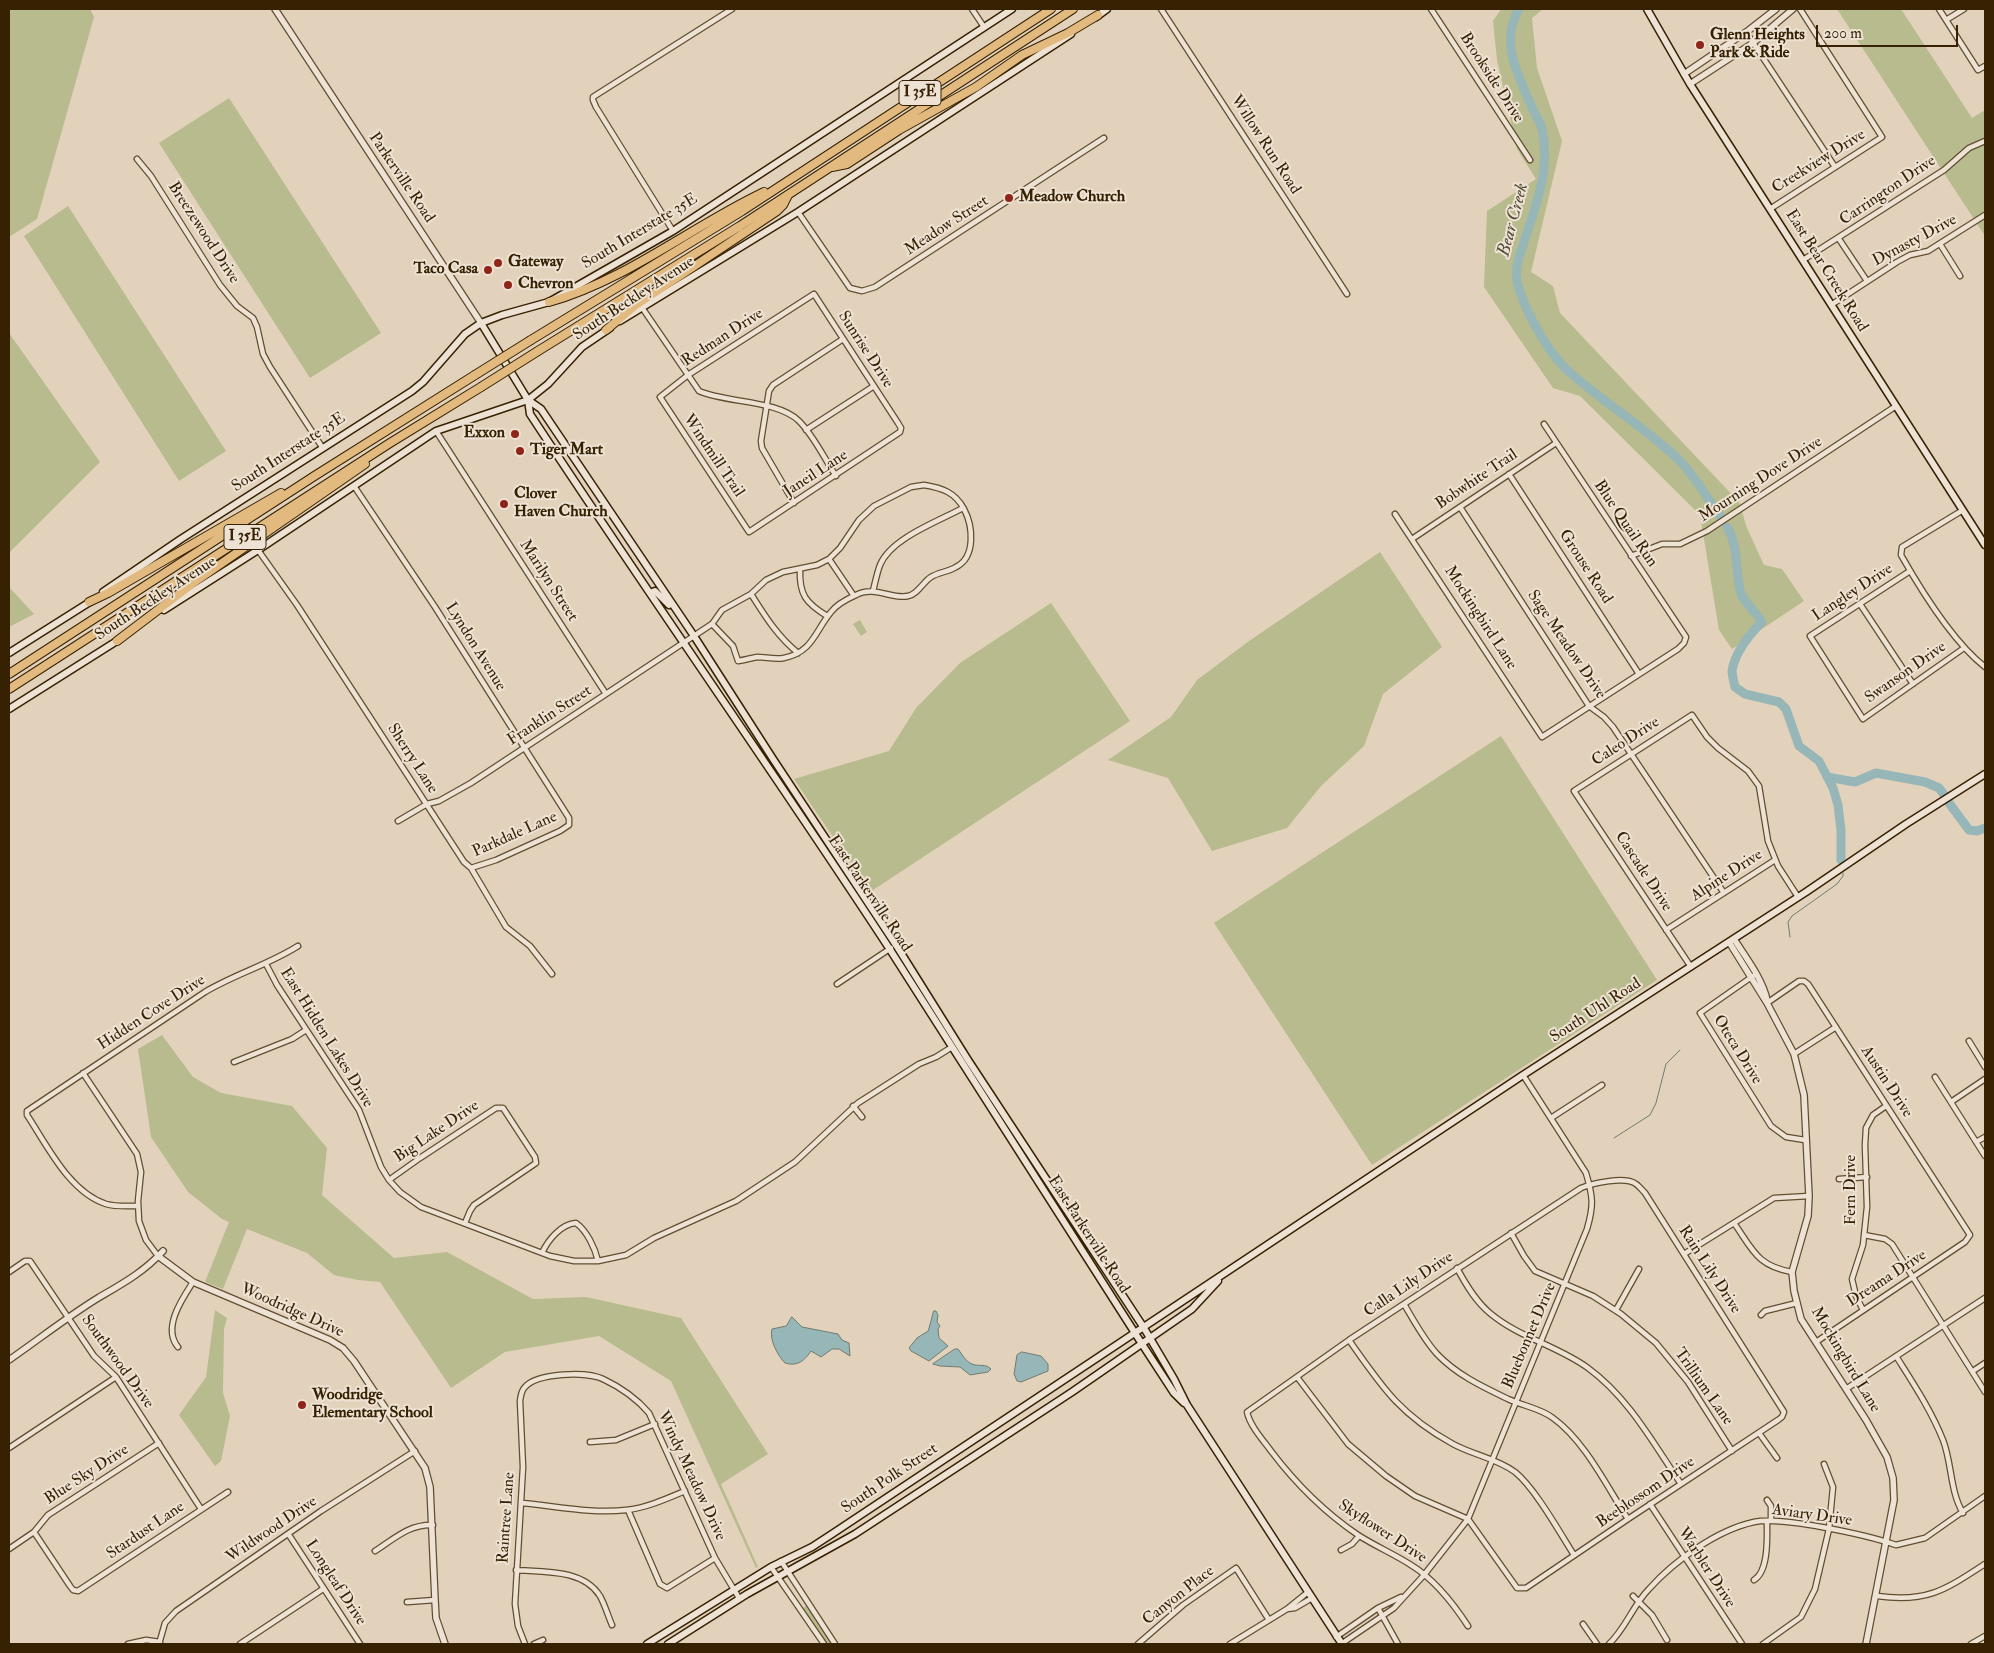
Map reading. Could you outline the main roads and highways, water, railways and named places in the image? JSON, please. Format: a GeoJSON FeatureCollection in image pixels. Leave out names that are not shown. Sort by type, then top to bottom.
{"type":"FeatureCollection","features":[{"type":"Feature","properties":{"kind":"highway","name":"I 35E"},"geometry":{"type":"LineString","coordinates":[[9,674],[316,475],[531,340],[688,245],[1051,9]]}},
{"type":"Feature","properties":{"kind":"highway","name":"I 35E"},"geometry":{"type":"LineString","coordinates":[[9,689],[390,443],[789,194],[1073,9]]}},
{"type":"Feature","properties":{"kind":"highway"},"geometry":{"type":"LineString","coordinates":[[827,168],[847,164],[899,130],[976,87],[1022,55],[1068,33],[1098,15]]}},
{"type":"Feature","properties":{"kind":"highway"},"geometry":{"type":"LineString","coordinates":[[549,302],[563,298],[617,274],[736,206],[791,179]]}},
{"type":"Feature","properties":{"kind":"highway"},"geometry":{"type":"LineString","coordinates":[[606,330],[636,305],[777,211],[789,194]]}},
{"type":"Feature","properties":{"kind":"highway"},"geometry":{"type":"LineString","coordinates":[[117,641],[209,572],[358,470],[390,443]]}},
{"type":"Feature","properties":{"kind":"highway"},"geometry":{"type":"LineString","coordinates":[[88,602],[108,594],[266,501],[316,475]]}},
{"type":"Feature","properties":{"kind":"main road","name":"South Interstate 35E"},"geometry":{"type":"LineString","coordinates":[[9,653],[322,447],[412,391],[423,382],[465,334],[480,323],[549,302],[673,231],[1012,9]]}},
{"type":"Feature","properties":{"kind":"main road","name":"South Beckley Avenue"},"geometry":{"type":"LineString","coordinates":[[9,709],[258,550],[436,431],[528,400],[548,384],[576,352],[606,330],[798,212],[1107,9]]}},
{"type":"Feature","properties":{"kind":"main road","name":"East Bear Creek Road"},"geometry":{"type":"LineString","coordinates":[[1647,9],[1690,84],[1985,545]]}},
{"type":"Feature","properties":{"kind":"main road","name":"Parkerville Road"},"geometry":{"type":"LineString","coordinates":[[480,323],[505,363]]}},
{"type":"Feature","properties":{"kind":"main road","name":"East Parkerville Road"},"geometry":{"type":"LineString","coordinates":[[505,363],[528,400],[541,409],[554,428],[830,842],[896,945],[984,1097],[1135,1334],[1174,1393],[1187,1405]]}},
{"type":"Feature","properties":{"kind":"main road","name":"East Parkerville Road"},"geometry":{"type":"LineString","coordinates":[[528,400],[530,414],[618,547],[684,642],[889,949],[991,1092],[1144,1328],[1187,1405],[1341,1644]]}},
{"type":"Feature","properties":{"kind":"main road"},"geometry":{"type":"LineString","coordinates":[[544,435],[554,428]]}},
{"type":"Feature","properties":{"kind":"main road"},"geometry":{"type":"LineString","coordinates":[[618,547],[628,540]]}},
{"type":"Feature","properties":{"kind":"main road"},"geometry":{"type":"LineString","coordinates":[[650,594],[655,591],[658,593],[681,616]]}},
{"type":"Feature","properties":{"kind":"main road","name":"South Uhl Road"},"geometry":{"type":"LineString","coordinates":[[1144,1328],[1523,1075],[1985,774]]}},
{"type":"Feature","properties":{"kind":"main road"},"geometry":{"type":"LineString","coordinates":[[821,847],[830,842]]}},
{"type":"Feature","properties":{"kind":"main road"},"geometry":{"type":"LineString","coordinates":[[984,1097],[991,1092]]}},
{"type":"Feature","properties":{"kind":"main road"},"geometry":{"type":"LineString","coordinates":[[1038,1182],[1046,1177]]}},
{"type":"Feature","properties":{"kind":"main road","name":"South Uhl Road"},"geometry":{"type":"LineString","coordinates":[[1150,1339],[1192,1309],[1224,1274]]}},
{"type":"Feature","properties":{"kind":"main road","name":"South Polk Street"},"geometry":{"type":"LineString","coordinates":[[647,1644],[770,1567],[812,1547],[1144,1328]]}},
{"type":"Feature","properties":{"kind":"main road","name":"South Polk Street"},"geometry":{"type":"LineString","coordinates":[[670,1644],[739,1598],[858,1532],[1150,1339]]}},
{"type":"Feature","properties":{"kind":"water"},"geometry":{"type":"Polygon","coordinates":[[[934,1311],[938,1315],[937,1322],[940,1326],[938,1329],[939,1338],[948,1346],[929,1361],[909,1348],[917,1338],[928,1331],[934,1311]]]}},
{"type":"Feature","properties":{"kind":"water"},"geometry":{"type":"Polygon","coordinates":[[[792,1317],[802,1327],[838,1334],[842,1340],[849,1343],[850,1356],[839,1349],[832,1349],[821,1357],[811,1351],[801,1362],[794,1364],[785,1363],[775,1348],[771,1333],[772,1329],[786,1326],[792,1317]]]}},
{"type":"Feature","properties":{"kind":"water"},"geometry":{"type":"Polygon","coordinates":[[[955,1349],[958,1349],[970,1363],[986,1366],[991,1369],[988,1372],[970,1375],[960,1367],[933,1364],[955,1349]]]}},
{"type":"Feature","properties":{"kind":"water"},"geometry":{"type":"Polygon","coordinates":[[[1022,1352],[1041,1356],[1048,1364],[1048,1371],[1021,1382],[1017,1381],[1014,1374],[1017,1355],[1022,1352]]]}},
{"type":"Feature","properties":{"kind":"waterway","name":"Bear Creek"},"geometry":{"type":"LineString","coordinates":[[1519,9],[1513,21],[1511,33],[1513,57],[1516,69],[1542,129],[1545,157],[1542,184],[1519,258],[1516,275],[1524,302],[1543,340],[1566,369],[1678,459],[1695,479],[1721,517]]}},
{"type":"Feature","properties":{"kind":"waterway","name":"Bear Creek"},"geometry":{"type":"LineString","coordinates":[[1727,527],[1734,543],[1741,594],[1762,622],[1748,638],[1736,657],[1732,671],[1735,687],[1745,694],[1779,702],[1786,709],[1799,746],[1819,761],[1833,788],[1838,805],[1841,830],[1841,860]]}},
{"type":"Feature","properties":{"kind":"waterway","name":"Bear Creek"},"geometry":{"type":"LineString","coordinates":[[1827,777],[1855,782],[1876,773],[1925,782],[1939,788],[1945,796]]}},
{"type":"Feature","properties":{"kind":"waterway","name":"Bear Creek"},"geometry":{"type":"LineString","coordinates":[[1949,803],[1969,830],[1977,831],[1985,828]]}},
{"type":"Feature","properties":{"kind":"waterway"},"geometry":{"type":"LineString","coordinates":[[1790,937],[1788,922],[1792,916],[1837,884],[1843,873]]}},
{"type":"Feature","properties":{"kind":"waterway"},"geometry":{"type":"LineString","coordinates":[[1614,1138],[1650,1115],[1656,1103],[1666,1064],[1680,1050]]}},
{"type":"Feature","properties":{"kind":"place","name":"Glenn Heights Park & Ride"},"geometry":{"type":"Point","coordinates":[1700,45]}},
{"type":"Feature","properties":{"kind":"place","name":"Meadow Church"},"geometry":{"type":"Point","coordinates":[1009,198]}},
{"type":"Feature","properties":{"kind":"place","name":"Gateway"},"geometry":{"type":"Point","coordinates":[498,263]}},
{"type":"Feature","properties":{"kind":"place","name":"Taco Casa"},"geometry":{"type":"Point","coordinates":[488,270]}},
{"type":"Feature","properties":{"kind":"place","name":"Chevron"},"geometry":{"type":"Point","coordinates":[508,285]}},
{"type":"Feature","properties":{"kind":"place","name":"Exxon"},"geometry":{"type":"Point","coordinates":[515,434]}},
{"type":"Feature","properties":{"kind":"place","name":"Tiger Mart"},"geometry":{"type":"Point","coordinates":[520,451]}},
{"type":"Feature","properties":{"kind":"place","name":"Clover Haven Church"},"geometry":{"type":"Point","coordinates":[504,504]}},
{"type":"Feature","properties":{"kind":"place","name":"Woodridge Elementary School"},"geometry":{"type":"Point","coordinates":[302,1405]}}]}
